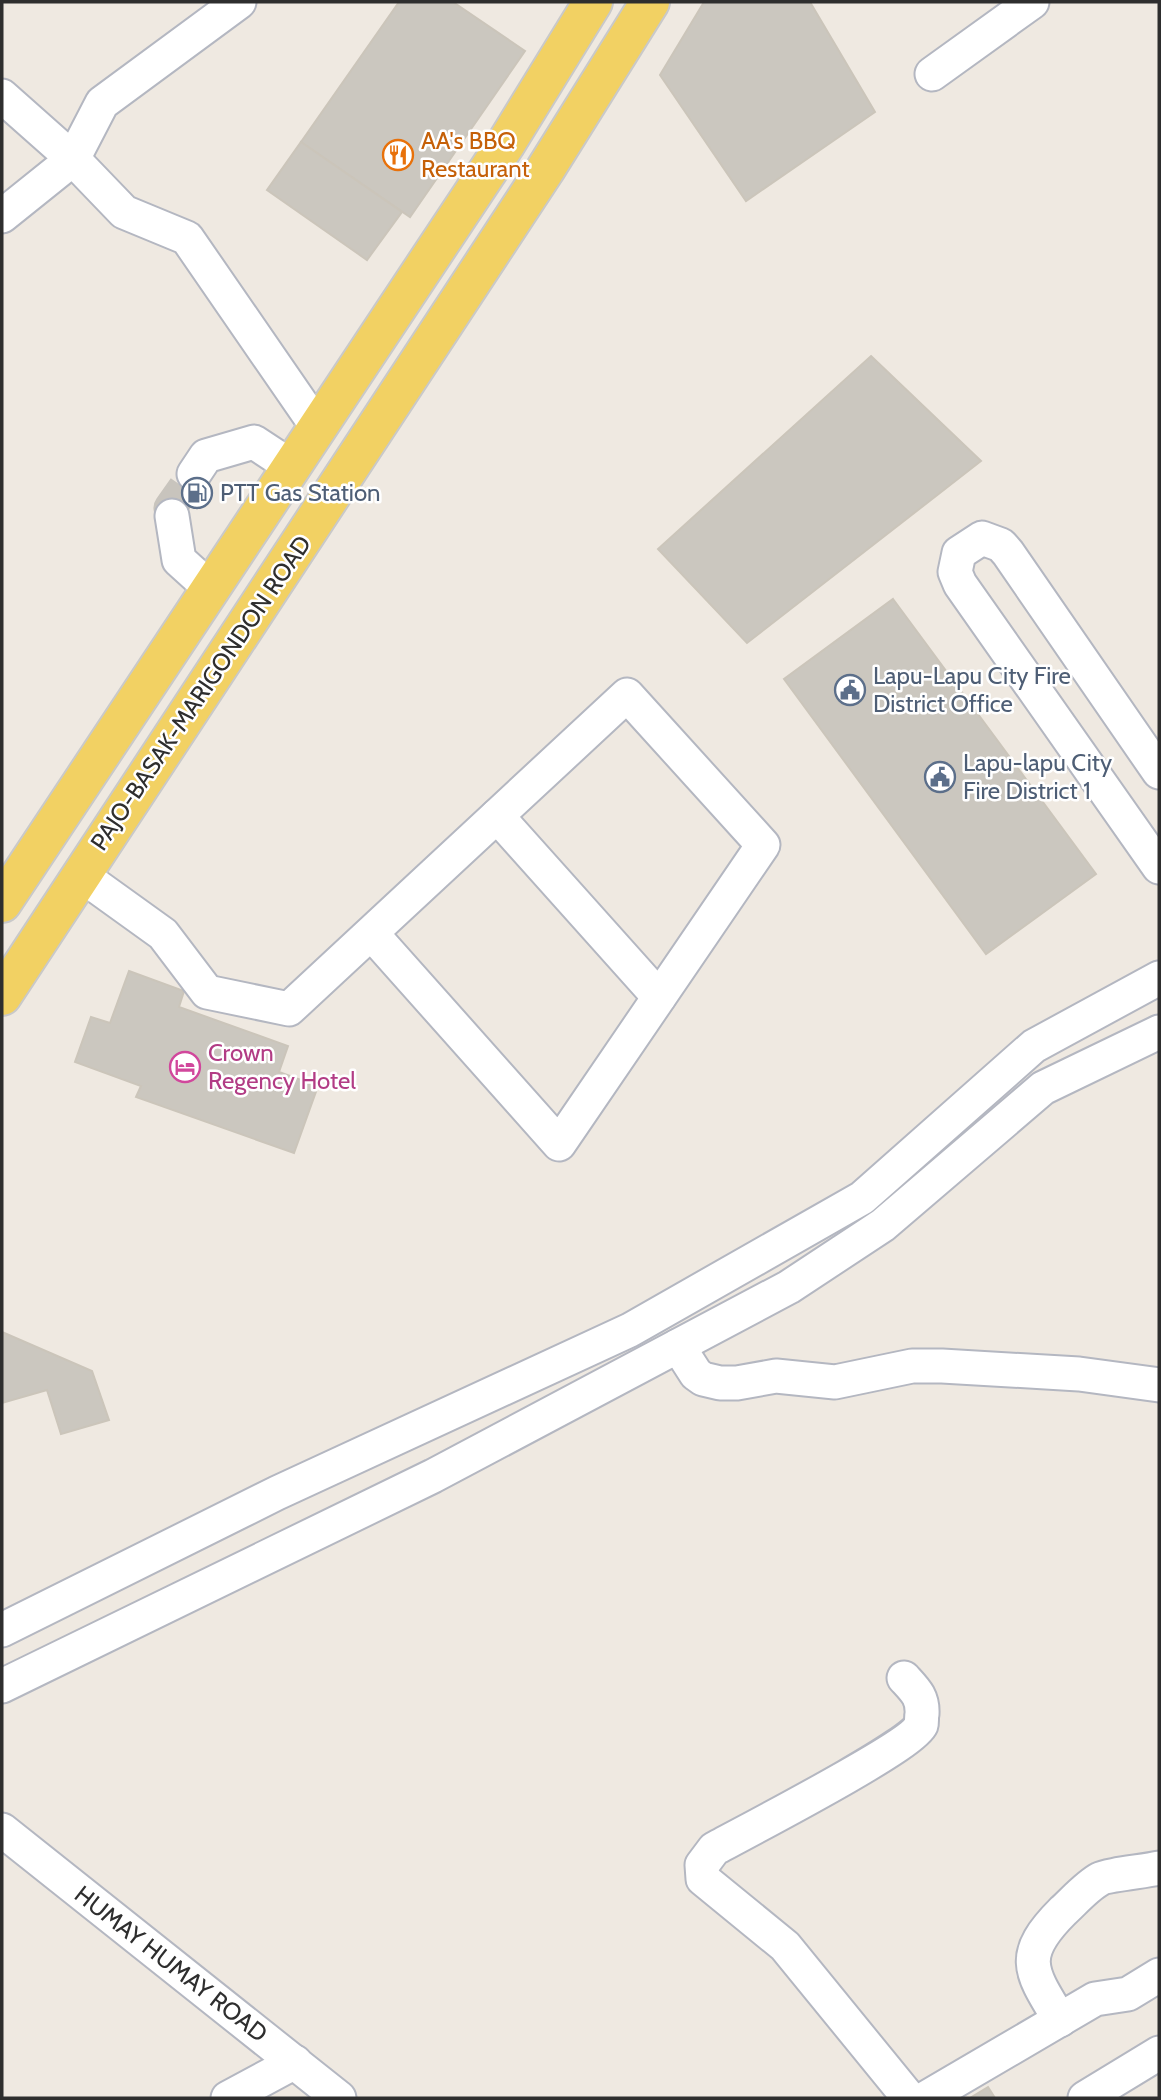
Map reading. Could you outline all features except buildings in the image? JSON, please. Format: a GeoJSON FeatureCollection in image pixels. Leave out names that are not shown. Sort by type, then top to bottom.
{"type":"FeatureCollection","features":[{"type":"Feature","properties":{"kind":"main road","name":"PAJO-BASAK-MARIGONDON ROAD"},"geometry":{"type":"LineString","coordinates":[[2,902],[505,145],[593,2]]}},
{"type":"Feature","properties":{"kind":"main road","name":"PAJO-BASAK-MARIGONDON ROAD"},"geometry":{"type":"LineString","coordinates":[[2,996],[313,526],[545,170],[650,2]]}},
{"type":"Feature","properties":{"kind":"main road"},"geometry":{"type":"LineString","coordinates":[[268,503],[313,526]]}},
{"type":"Feature","properties":{"kind":"street"},"geometry":{"type":"LineString","coordinates":[[2,216],[73,159],[102,103],[239,2]]}},
{"type":"Feature","properties":{"kind":"street"},"geometry":{"type":"LineString","coordinates":[[932,74],[1032,2]]}},
{"type":"Feature","properties":{"kind":"street"},"geometry":{"type":"LineString","coordinates":[[2,96],[73,159],[124,212],[187,238],[317,428]]}},
{"type":"Feature","properties":{"kind":"street"},"geometry":{"type":"LineString","coordinates":[[194,474],[206,456],[254,442],[292,467]]}},
{"type":"Feature","properties":{"kind":"street"},"geometry":{"type":"LineString","coordinates":[[172,516],[178,560],[211,589]]}},
{"type":"Feature","properties":{"kind":"street"},"geometry":{"type":"LineString","coordinates":[[1159,772],[1001,545],[982,538],[958,553],[955,572],[960,584],[1159,867]]}},
{"type":"Feature","properties":{"kind":"street"},"geometry":{"type":"LineString","coordinates":[[81,875],[163,934],[207,992],[289,1009],[627,695],[762,845],[559,1144],[372,934]]}},
{"type":"Feature","properties":{"kind":"street"},"geometry":{"type":"LineString","coordinates":[[497,816],[659,998]]}},
{"type":"Feature","properties":{"kind":"street"},"geometry":{"type":"LineString","coordinates":[[2,1630],[278,1493],[630,1330],[862,1198],[1034,1046],[1159,978]]}},
{"type":"Feature","properties":{"kind":"street"},"geometry":{"type":"LineString","coordinates":[[2,1686],[433,1476],[789,1287],[883,1225],[1042,1088],[1159,1032]]}},
{"type":"Feature","properties":{"kind":"street"},"geometry":{"type":"LineString","coordinates":[[678,1346],[696,1374],[703,1379],[720,1383],[737,1383],[776,1376],[835,1382],[912,1366],[942,1366],[1079,1374],[1159,1385]]}},
{"type":"Feature","properties":{"kind":"street"},"geometry":{"type":"LineString","coordinates":[[278,1493],[300,1541]]}},
{"type":"Feature","properties":{"kind":"street"},"geometry":{"type":"LineString","coordinates":[[904,1678],[920,1696],[922,1705],[921,1725],[912,1734],[871,1762],[714,1849],[702,1865],[703,1879],[785,1946],[909,2098]]}},
{"type":"Feature","properties":{"kind":"street","name":"HUMAY HUMAY ROAD"},"geometry":{"type":"LineString","coordinates":[[2,1830],[339,2098]]}},
{"type":"Feature","properties":{"kind":"street"},"geometry":{"type":"LineString","coordinates":[[1060,2020],[1037,1981],[1033,1963],[1034,1948],[1049,1926],[1101,1878],[1159,1868]]}},
{"type":"Feature","properties":{"kind":"street"},"geometry":{"type":"LineString","coordinates":[[926,2098],[1095,1999],[1128,1994],[1159,1975]]}},
{"type":"Feature","properties":{"kind":"street"},"geometry":{"type":"LineString","coordinates":[[1085,2098],[1159,2053]]}},
{"type":"Feature","properties":{"kind":"street"},"geometry":{"type":"LineString","coordinates":[[228,2098],[295,2062]]}},
{"type":"Feature","properties":{"kind":"tunnel"},"geometry":{"type":"LineString","coordinates":[[172,516],[170,508],[194,474]]}},
{"type":"Feature","properties":{"kind":"place","name":"AA's BBQ Restaurant"},"geometry":{"type":"Point","coordinates":[398,155]}},
{"type":"Feature","properties":{"kind":"place","name":"PTT Gas Station"},"geometry":{"type":"Point","coordinates":[197,493]}},
{"type":"Feature","properties":{"kind":"place","name":"Lapu-Lapu City Fire District Office"},"geometry":{"type":"Point","coordinates":[850,690]}},
{"type":"Feature","properties":{"kind":"place","name":"Lapu-lapu City Fire District 1"},"geometry":{"type":"Point","coordinates":[940,777]}},
{"type":"Feature","properties":{"kind":"place","name":"Crown Regency Hotel"},"geometry":{"type":"Point","coordinates":[185,1067]}}]}
